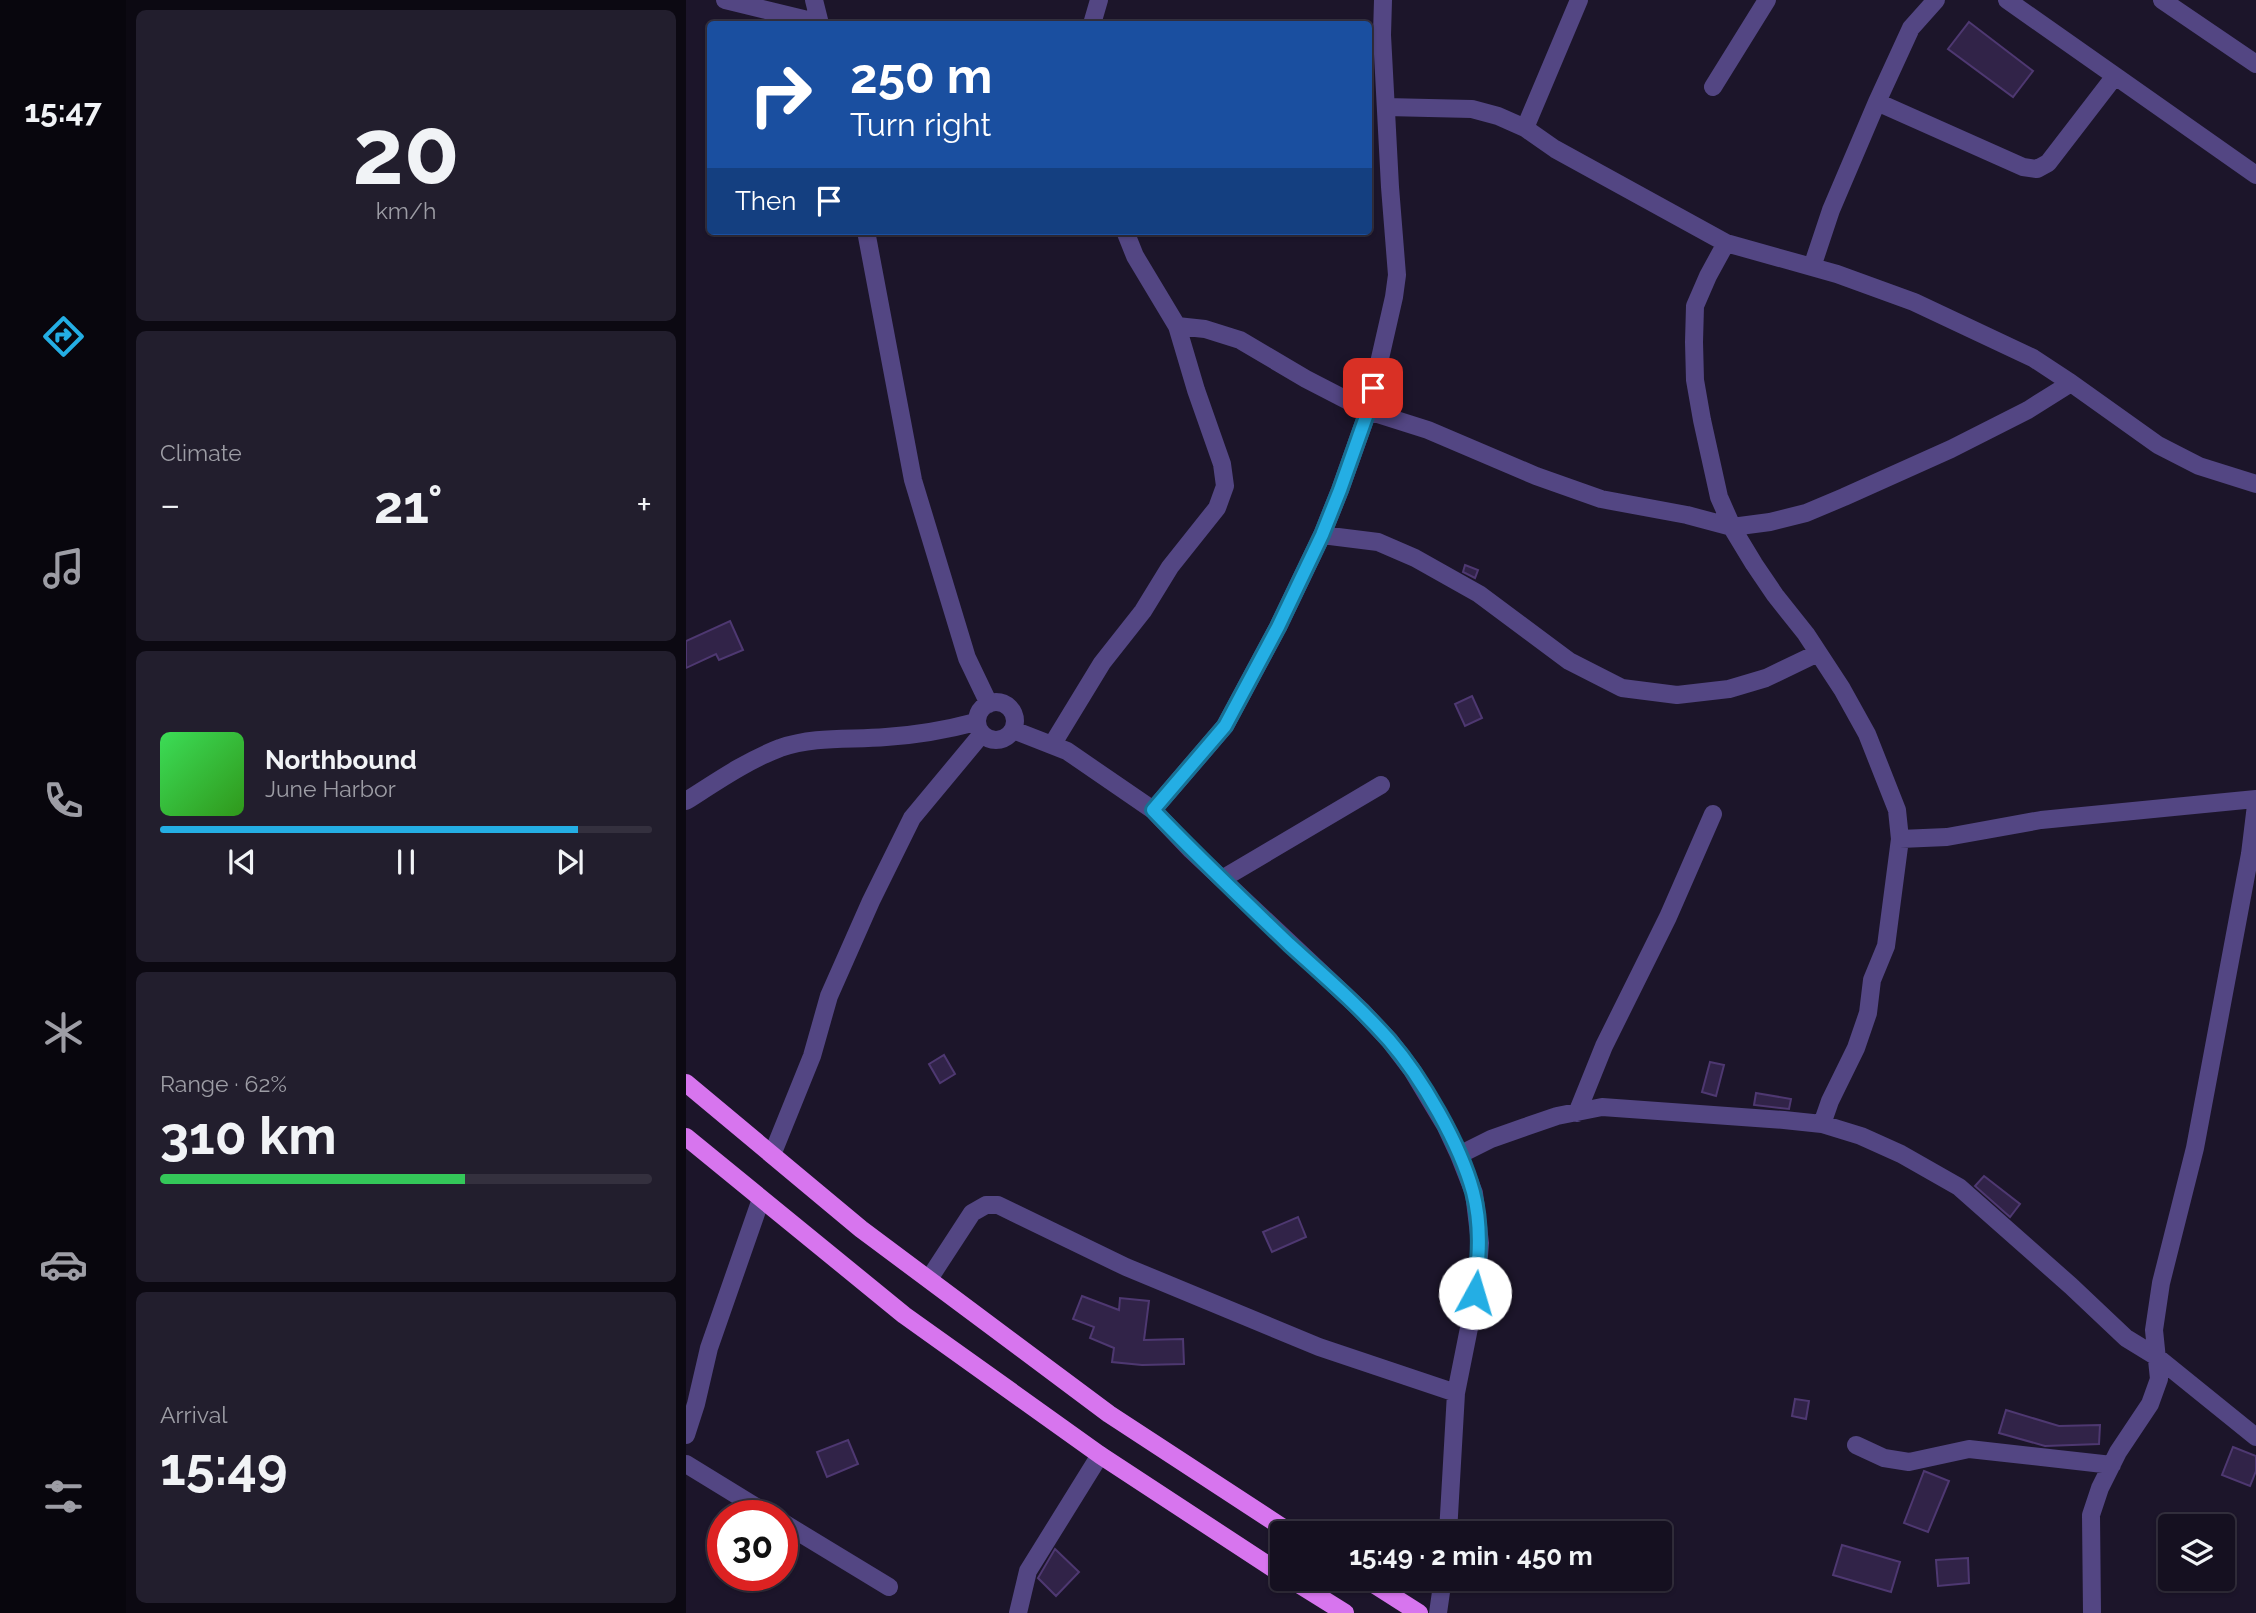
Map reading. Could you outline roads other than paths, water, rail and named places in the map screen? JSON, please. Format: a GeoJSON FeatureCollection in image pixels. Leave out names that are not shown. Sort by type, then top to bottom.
{"type":"FeatureCollection","features":[{"type":"Feature","properties":{"kind":"main road"},"geometry":{"type":"LineString","coordinates":[[686,1083],[861,1229],[1109,1414],[1273,1521]]}},
{"type":"Feature","properties":{"kind":"main road"},"geometry":{"type":"LineString","coordinates":[[686,1137],[904,1315],[1100,1455],[1270,1566]]}},
{"type":"Feature","properties":{"kind":"main road"},"geometry":{"type":"LineString","coordinates":[[1310,1591],[1345,1613]]}},
{"type":"Feature","properties":{"kind":"main road"},"geometry":{"type":"LineString","coordinates":[[1384,1591],[1419,1613]]}},
{"type":"Feature","properties":{"kind":"street"},"geometry":{"type":"LineString","coordinates":[[725,0],[808,21]]}},
{"type":"Feature","properties":{"kind":"street"},"geometry":{"type":"LineString","coordinates":[[814,0],[819,21]]}},
{"type":"Feature","properties":{"kind":"street"},"geometry":{"type":"LineString","coordinates":[[1093,21],[1099,0]]}},
{"type":"Feature","properties":{"kind":"street"},"geometry":{"type":"LineString","coordinates":[[1153,810],[1225,726],[1278,627],[1322,535],[1368,411],[1397,275],[1386,107],[1376,46],[1383,0]]}},
{"type":"Feature","properties":{"kind":"street"},"geometry":{"type":"LineString","coordinates":[[1525,128],[1579,0]]}},
{"type":"Feature","properties":{"kind":"street"},"geometry":{"type":"LineString","coordinates":[[1713,86],[1767,0]]}},
{"type":"Feature","properties":{"kind":"street"},"geometry":{"type":"LineString","coordinates":[[1812,267],[1831,210],[1877,102],[1911,29],[1936,0]]}},
{"type":"Feature","properties":{"kind":"street"},"geometry":{"type":"LineString","coordinates":[[2007,0],[2256,175]]}},
{"type":"Feature","properties":{"kind":"street"},"geometry":{"type":"LineString","coordinates":[[2162,0],[2256,64]]}},
{"type":"Feature","properties":{"kind":"street"},"geometry":{"type":"LineString","coordinates":[[1877,102],[2023,167],[2037,169],[2048,163],[2115,76]]}},
{"type":"Feature","properties":{"kind":"street"},"geometry":{"type":"LineString","coordinates":[[1386,107],[1472,109],[1498,116],[1525,128],[1555,149],[1726,243],[1812,267],[1914,302],[2033,358],[2158,445],[2199,466],[2256,484]]}},
{"type":"Feature","properties":{"kind":"street"},"geometry":{"type":"LineString","coordinates":[[867,235],[914,480],[967,658],[989,704]]}},
{"type":"Feature","properties":{"kind":"street"},"geometry":{"type":"LineString","coordinates":[[1052,746],[1102,663],[1217,508],[1225,486],[1222,464],[1177,326],[1135,256],[1127,235]]}},
{"type":"Feature","properties":{"kind":"street"},"geometry":{"type":"LineString","coordinates":[[1726,243],[1695,306],[1694,342],[1695,380],[1719,496],[1732,527],[1774,595],[1842,689],[1867,734],[1897,810],[1900,839],[1886,946],[1872,980],[1868,1013],[1856,1048],[1822,1124]]}},
{"type":"Feature","properties":{"kind":"street"},"geometry":{"type":"LineString","coordinates":[[1177,326],[1205,329],[1240,340],[1306,380],[1368,411],[1428,430],[1536,476],[1601,499],[1687,515],[1732,527],[1770,522],[1806,513],[1844,498],[2028,410],[2071,383]]}},
{"type":"Feature","properties":{"kind":"street"},"geometry":{"type":"LineString","coordinates":[[1322,535],[1378,542],[1415,558],[1479,594],[1569,662],[1622,688],[1677,695],[1729,689],[1766,678],[1818,653]]}},
{"type":"Feature","properties":{"kind":"street"},"geometry":{"type":"LineString","coordinates":[[772,1154],[812,1056],[830,996],[871,901],[912,818],[979,728],[982,708],[998,702],[1007,705],[1013,712],[1013,730],[1007,737],[998,741],[989,740],[979,728]]}},
{"type":"Feature","properties":{"kind":"street"},"geometry":{"type":"LineString","coordinates":[[686,801],[745,764],[780,748],[843,737],[884,737],[979,728]]}},
{"type":"Feature","properties":{"kind":"street"},"geometry":{"type":"LineString","coordinates":[[1013,730],[1067,751],[1153,810],[1390,1041],[1412,1070],[1445,1125],[1474,1193],[1480,1242],[1475,1293],[1456,1393],[1449,1521]]}},
{"type":"Feature","properties":{"kind":"street"},"geometry":{"type":"LineString","coordinates":[[1222,880],[1381,785]]}},
{"type":"Feature","properties":{"kind":"street"},"geometry":{"type":"LineString","coordinates":[[1900,839],[1947,837],[2041,820],[2256,799]]}},
{"type":"Feature","properties":{"kind":"street"},"geometry":{"type":"LineString","coordinates":[[2092,1613],[2091,1515],[2100,1488],[2150,1404],[2159,1379],[2154,1330],[2161,1283],[2195,1148],[2250,854],[2256,804]]}},
{"type":"Feature","properties":{"kind":"street"},"geometry":{"type":"LineString","coordinates":[[1577,1113],[1604,1046],[1668,917],[1713,814]]}},
{"type":"Feature","properties":{"kind":"street"},"geometry":{"type":"LineString","coordinates":[[1459,1155],[1513,1131],[1558,1116],[1602,1107],[1822,1124],[1861,1136],[1959,1187],[2126,1338],[2157,1357],[2256,1437]]}},
{"type":"Feature","properties":{"kind":"street"},"geometry":{"type":"LineString","coordinates":[[686,1436],[709,1348],[761,1199]]}},
{"type":"Feature","properties":{"kind":"street"},"geometry":{"type":"LineString","coordinates":[[929,1279],[972,1213],[986,1205],[998,1205],[1126,1267],[1319,1347],[1456,1393]]}},
{"type":"Feature","properties":{"kind":"street"},"geometry":{"type":"LineString","coordinates":[[1856,1445],[1884,1458],[1909,1462],[1969,1449],[2112,1465]]}},
{"type":"Feature","properties":{"kind":"street"},"geometry":{"type":"LineString","coordinates":[[1018,1613],[1028,1571],[1100,1455]]}},
{"type":"Feature","properties":{"kind":"street"},"geometry":{"type":"LineString","coordinates":[[686,1464],[745,1500]]}},
{"type":"Feature","properties":{"kind":"street"},"geometry":{"type":"LineString","coordinates":[[798,1532],[889,1587]]}},
{"type":"Feature","properties":{"kind":"street"},"geometry":{"type":"LineString","coordinates":[[1438,1613],[1441,1591]]}}]}
